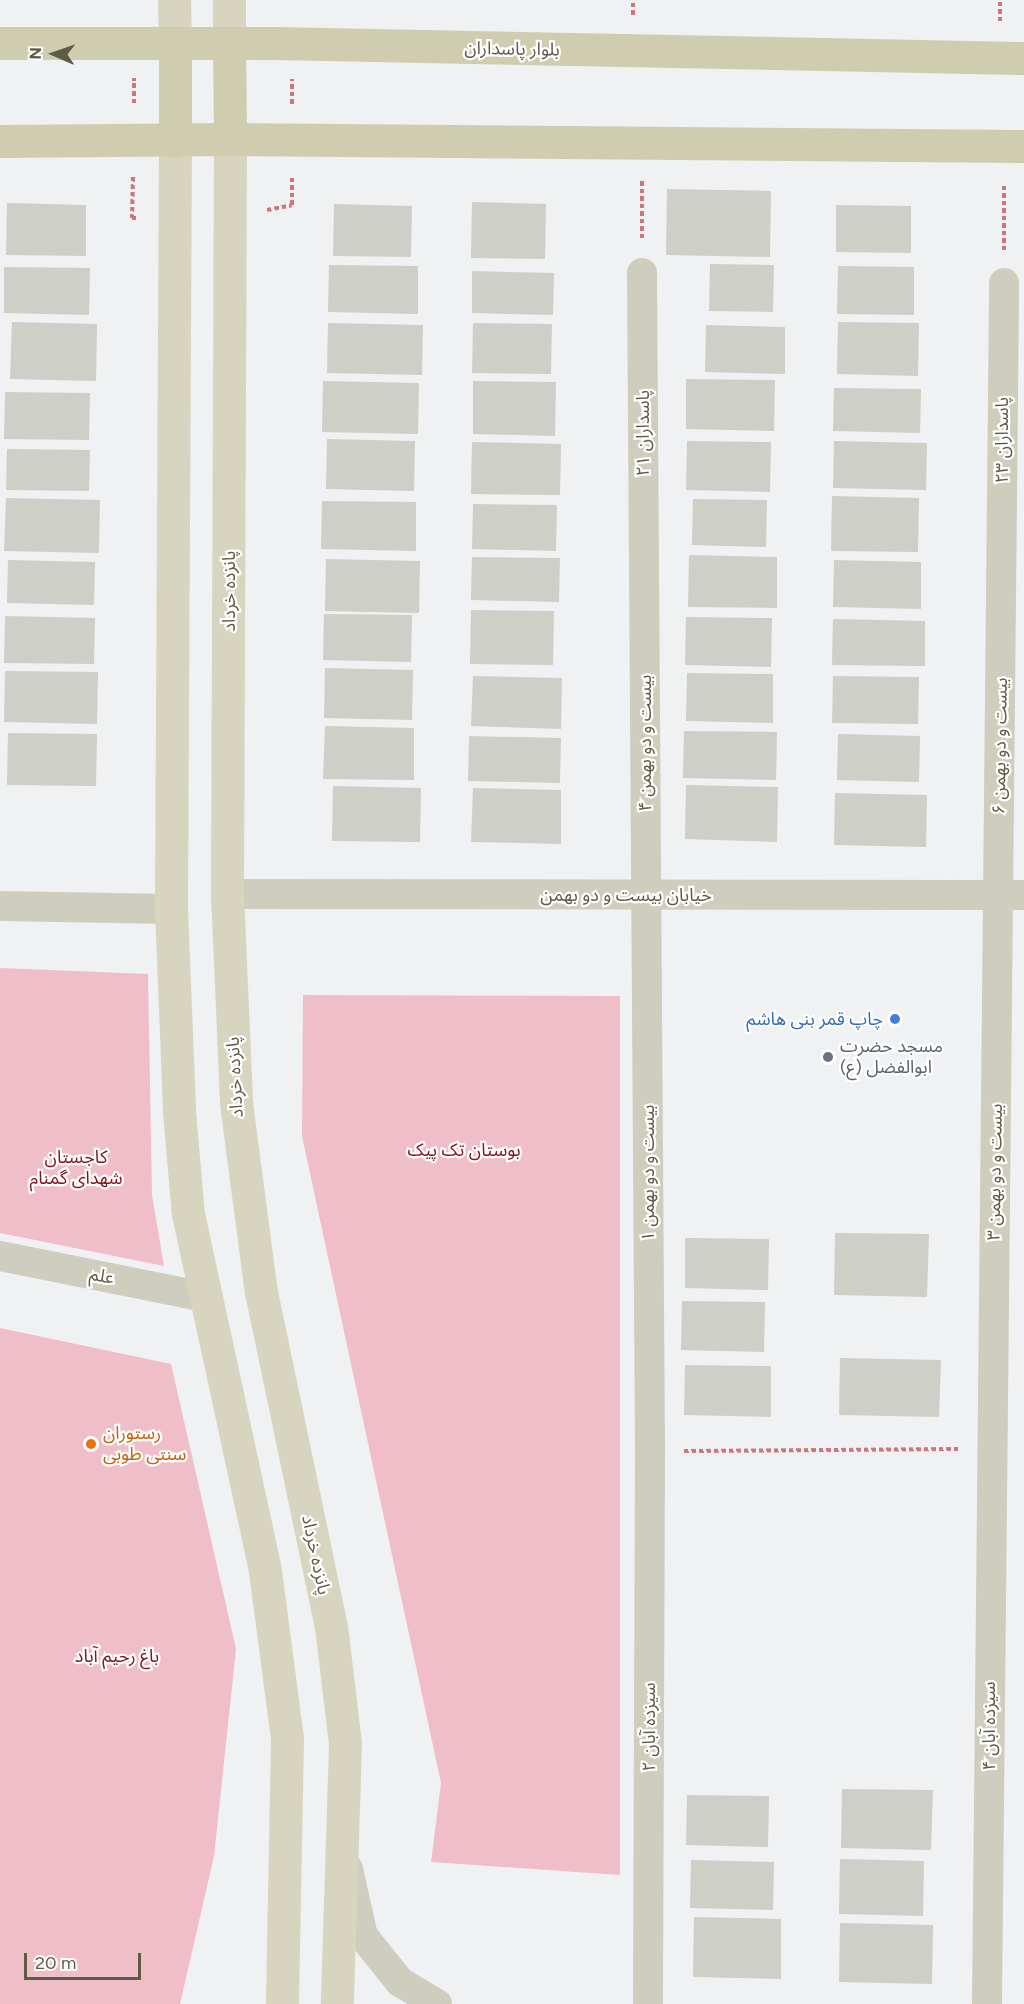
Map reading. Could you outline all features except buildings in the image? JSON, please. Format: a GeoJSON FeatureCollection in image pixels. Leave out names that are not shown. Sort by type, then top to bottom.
{"type":"FeatureCollection","features":[{"type":"Feature","properties":{"kind":"main road"},"geometry":{"type":"LineString","coordinates":[[174,0],[171,909],[179,1112],[188,1214],[265,1571],[287,1739],[282,2004]]}},
{"type":"Feature","properties":{"kind":"main road"},"geometry":{"type":"LineString","coordinates":[[229,0],[230,139]]}},
{"type":"Feature","properties":{"kind":"main road","name":"بلوار پاسداران"},"geometry":{"type":"LineString","coordinates":[[0,43],[229,43],[1024,58]]}},
{"type":"Feature","properties":{"kind":"main road"},"geometry":{"type":"LineString","coordinates":[[0,141],[230,139],[1014,146]]}},
{"type":"Feature","properties":{"kind":"main road","name":"پانزده خرداد"},"geometry":{"type":"LineString","coordinates":[[230,139],[227,894],[236,1104],[261,1292],[331,1626],[345,1744],[344,1853],[337,2004]]}},
{"type":"Feature","properties":{"kind":"street","name":"پاسداران ۲۱"},"geometry":{"type":"LineString","coordinates":[[642,273],[644,592]]}},
{"type":"Feature","properties":{"kind":"street","name":"پاسداران ۲۳"},"geometry":{"type":"LineString","coordinates":[[1001,596],[1004,283]]}},
{"type":"Feature","properties":{"kind":"street","name":"بیست و دو بهمن ۴"},"geometry":{"type":"LineString","coordinates":[[644,592],[646,895]]}},
{"type":"Feature","properties":{"kind":"street","name":"بیست و دو بهمن ۶"},"geometry":{"type":"LineString","coordinates":[[1001,596],[1011,895]]}},
{"type":"Feature","properties":{"kind":"street","name":"خیابان بیست و دو بهمن"},"geometry":{"type":"LineString","coordinates":[[227,894],[1011,895]]}},
{"type":"Feature","properties":{"kind":"street","name":"بیست و دو بهمن ۱"},"geometry":{"type":"LineString","coordinates":[[646,895],[650,1451]]}},
{"type":"Feature","properties":{"kind":"street","name":"بیست و دو بهمن ۳"},"geometry":{"type":"LineString","coordinates":[[991,1448],[1011,895]]}},
{"type":"Feature","properties":{"kind":"street"},"geometry":{"type":"LineString","coordinates":[[0,906],[171,909]]}},
{"type":"Feature","properties":{"kind":"street","name":"علم"},"geometry":{"type":"LineString","coordinates":[[0,1256],[205,1297]]}},
{"type":"Feature","properties":{"kind":"street","name":"سیزده آبان ۴"},"geometry":{"type":"LineString","coordinates":[[987,2004],[991,1448]]}},
{"type":"Feature","properties":{"kind":"street","name":"سیزده آبان ۲"},"geometry":{"type":"LineString","coordinates":[[648,2004],[650,1451]]}},
{"type":"Feature","properties":{"kind":"street"},"geometry":{"type":"LineString","coordinates":[[344,1853],[363,1936],[400,1982],[437,2004]]}},
{"type":"Feature","properties":{"kind":"path"},"geometry":{"type":"LineString","coordinates":[[642,143],[642,273]]}},
{"type":"Feature","properties":{"kind":"path"},"geometry":{"type":"LineString","coordinates":[[1004,283],[1014,146]]}},
{"type":"Feature","properties":{"kind":"path"},"geometry":{"type":"LineString","coordinates":[[650,1451],[991,1448]]}},
{"type":"Feature","properties":{"kind":"green space","name":"کاجستان شهدای گمنام"},"geometry":{"type":"Polygon","coordinates":[[[0,968],[148,974],[152,1195],[164,1266],[0,1233],[0,968]]]}},
{"type":"Feature","properties":{"kind":"green space","name":"بوستان تک پیک"},"geometry":{"type":"Polygon","coordinates":[[[303,995],[620,996],[620,1875],[431,1862],[441,1783],[302,1136],[303,995]]]}},
{"type":"Feature","properties":{"kind":"green space","name":"باغ رحیم آباد"},"geometry":{"type":"Polygon","coordinates":[[[0,1328],[171,1364],[236,1649],[214,1856],[180,2004],[0,2004],[0,1328]]]}},
{"type":"Feature","properties":{"kind":"place","name":"چاپ قمر بنی هاشم"},"geometry":{"type":"Point","coordinates":[895,1019]}},
{"type":"Feature","properties":{"kind":"place","name":"مسجد حضرت ابوالفضل (ع)"},"geometry":{"type":"Point","coordinates":[828,1057]}},
{"type":"Feature","properties":{"kind":"place","name":"رستوران سنتی طوبی"},"geometry":{"type":"Point","coordinates":[91,1444]}}]}
